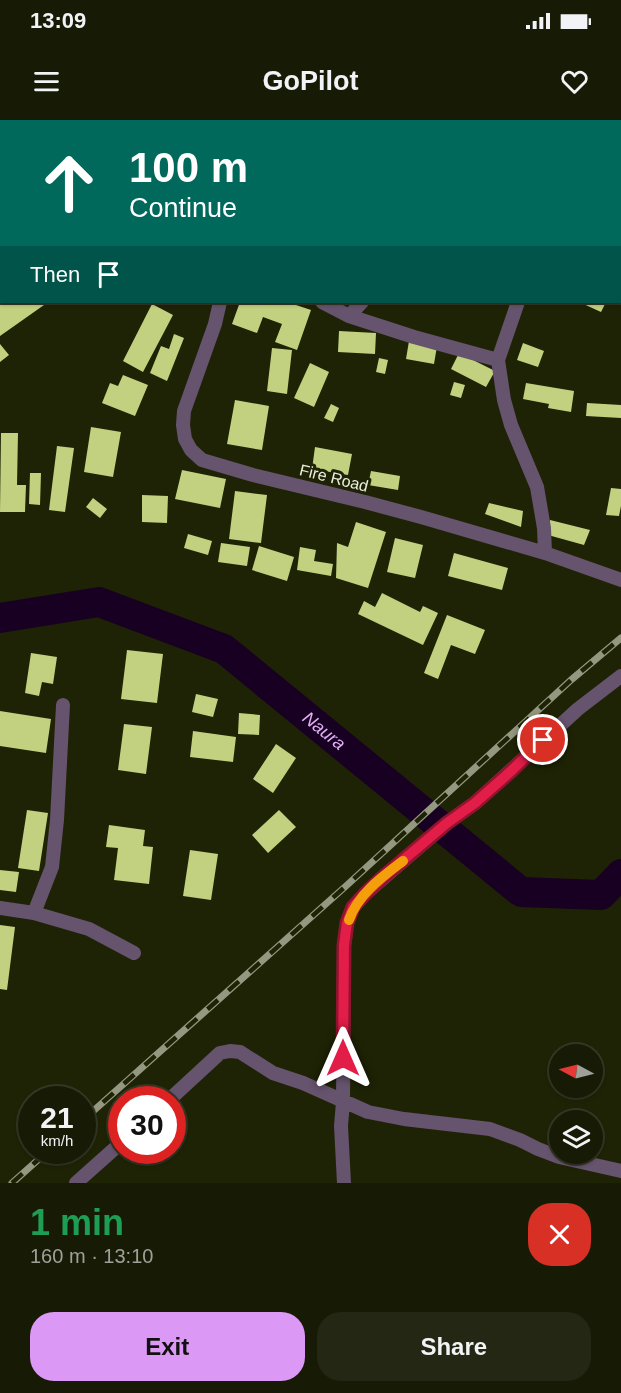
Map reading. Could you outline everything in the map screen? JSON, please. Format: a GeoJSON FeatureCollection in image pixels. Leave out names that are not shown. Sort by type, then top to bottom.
{"type":"FeatureCollection","features":[{"type":"Feature","properties":{"kind":"street","name":"Fire Road"},"geometry":{"type":"LineString","coordinates":[[220,303],[215,324],[184,411],[185,439],[191,450],[202,460],[253,475],[365,502],[545,553],[621,580]]}},
{"type":"Feature","properties":{"kind":"street"},"geometry":{"type":"LineString","coordinates":[[324,303],[349,316],[414,338],[498,360]]}},
{"type":"Feature","properties":{"kind":"street"},"geometry":{"type":"LineString","coordinates":[[349,316],[361,303]]}},
{"type":"Feature","properties":{"kind":"street"},"geometry":{"type":"LineString","coordinates":[[518,303],[498,360],[504,400],[511,425],[537,486],[544,528],[545,553]]}},
{"type":"Feature","properties":{"kind":"street"},"geometry":{"type":"LineString","coordinates":[[344,1183],[341,1150],[344,945],[347,923],[353,907],[382,878],[447,823],[475,803],[562,722],[621,676]]}},
{"type":"Feature","properties":{"kind":"street"},"geometry":{"type":"LineString","coordinates":[[34,913],[52,867],[58,808],[63,705]]}},
{"type":"Feature","properties":{"kind":"street"},"geometry":{"type":"LineString","coordinates":[[0,908],[34,913],[89,929],[134,953]]}},
{"type":"Feature","properties":{"kind":"street"},"geometry":{"type":"LineString","coordinates":[[184,1086],[220,1053],[240,1052],[273,1073],[303,1083],[368,1112],[490,1128],[559,1157],[621,1172]]}},
{"type":"Feature","properties":{"kind":"street"},"geometry":{"type":"LineString","coordinates":[[76,1183],[108,1154]]}},
{"type":"Feature","properties":{"kind":"building"},"geometry":{"type":"Polygon","coordinates":[[[3,303],[42,303],[44,305],[0,336],[0,305],[3,303]]]}},
{"type":"Feature","properties":{"kind":"building"},"geometry":{"type":"Polygon","coordinates":[[[240,303],[290,303],[311,310],[297,350],[275,342],[282,324],[263,317],[257,333],[232,324],[240,303]]]}},
{"type":"Feature","properties":{"kind":"building"},"geometry":{"type":"Polygon","coordinates":[[[581,303],[606,303],[601,312],[581,303]]]}},
{"type":"Feature","properties":{"kind":"building"},"geometry":{"type":"Polygon","coordinates":[[[152,304],[173,315],[143,372],[123,361],[152,304]]]}},
{"type":"Feature","properties":{"kind":"building"},"geometry":{"type":"Polygon","coordinates":[[[339,331],[376,333],[375,354],[338,352],[339,331]]]}},
{"type":"Feature","properties":{"kind":"building"},"geometry":{"type":"Polygon","coordinates":[[[174,334],[184,338],[167,381],[150,373],[161,346],[169,349],[174,334]]]}},
{"type":"Feature","properties":{"kind":"building"},"geometry":{"type":"Polygon","coordinates":[[[409,341],[437,346],[434,364],[406,359],[409,341]]]}},
{"type":"Feature","properties":{"kind":"building"},"geometry":{"type":"Polygon","coordinates":[[[523,343],[544,351],[538,367],[517,360],[523,343]]]}},
{"type":"Feature","properties":{"kind":"building"},"geometry":{"type":"Polygon","coordinates":[[[0,344],[9,355],[0,362],[0,344]]]}},
{"type":"Feature","properties":{"kind":"building"},"geometry":{"type":"Polygon","coordinates":[[[272,348],[292,350],[287,394],[267,391],[272,348]]]}},
{"type":"Feature","properties":{"kind":"building"},"geometry":{"type":"Polygon","coordinates":[[[459,353],[495,371],[486,387],[451,369],[459,353]]]}},
{"type":"Feature","properties":{"kind":"building"},"geometry":{"type":"Polygon","coordinates":[[[379,358],[388,360],[385,374],[376,372],[379,358]]]}},
{"type":"Feature","properties":{"kind":"building"},"geometry":{"type":"Polygon","coordinates":[[[310,363],[329,372],[314,407],[294,398],[310,363]]]}},
{"type":"Feature","properties":{"kind":"building"},"geometry":{"type":"Polygon","coordinates":[[[123,375],[148,385],[135,416],[102,403],[110,383],[118,386],[123,375]]]}},
{"type":"Feature","properties":{"kind":"building"},"geometry":{"type":"Polygon","coordinates":[[[454,382],[465,385],[461,398],[450,395],[454,382]]]}},
{"type":"Feature","properties":{"kind":"building"},"geometry":{"type":"Polygon","coordinates":[[[526,383],[574,391],[571,412],[548,408],[549,404],[523,399],[526,383]]]}},
{"type":"Feature","properties":{"kind":"building"},"geometry":{"type":"Polygon","coordinates":[[[235,400],[269,406],[262,450],[227,444],[235,400]]]}},
{"type":"Feature","properties":{"kind":"building"},"geometry":{"type":"Polygon","coordinates":[[[587,403],[621,405],[621,418],[586,416],[587,403]]]}},
{"type":"Feature","properties":{"kind":"building"},"geometry":{"type":"Polygon","coordinates":[[[331,404],[339,408],[333,422],[324,418],[331,404]]]}},
{"type":"Feature","properties":{"kind":"building"},"geometry":{"type":"Polygon","coordinates":[[[91,427],[121,432],[113,477],[84,472],[91,427]]]}},
{"type":"Feature","properties":{"kind":"building"},"geometry":{"type":"Polygon","coordinates":[[[1,433],[18,433],[17,485],[26,485],[25,512],[0,512],[1,433]]]}},
{"type":"Feature","properties":{"kind":"building"},"geometry":{"type":"Polygon","coordinates":[[[57,446],[74,448],[65,512],[49,510],[57,446]]]}},
{"type":"Feature","properties":{"kind":"building"},"geometry":{"type":"Polygon","coordinates":[[[315,447],[352,454],[348,475],[312,469],[315,447]]]}},
{"type":"Feature","properties":{"kind":"building"},"geometry":{"type":"Polygon","coordinates":[[[182,470],[226,479],[220,508],[175,499],[182,470]]]}},
{"type":"Feature","properties":{"kind":"building"},"geometry":{"type":"Polygon","coordinates":[[[371,471],[400,476],[398,490],[368,485],[371,471]]]}},
{"type":"Feature","properties":{"kind":"building"},"geometry":{"type":"Polygon","coordinates":[[[30,473],[41,473],[40,505],[29,504],[30,473]]]}},
{"type":"Feature","properties":{"kind":"building"},"geometry":{"type":"Polygon","coordinates":[[[611,488],[621,489],[619,516],[606,515],[611,488]]]}},
{"type":"Feature","properties":{"kind":"building"},"geometry":{"type":"Polygon","coordinates":[[[235,491],[267,495],[261,543],[229,539],[235,491]]]}},
{"type":"Feature","properties":{"kind":"building"},"geometry":{"type":"Polygon","coordinates":[[[142,495],[168,496],[167,523],[142,522],[142,495]]]}},
{"type":"Feature","properties":{"kind":"building"},"geometry":{"type":"Polygon","coordinates":[[[93,498],[107,509],[100,518],[86,507],[93,498]]]}},
{"type":"Feature","properties":{"kind":"building"},"geometry":{"type":"Polygon","coordinates":[[[489,503],[523,511],[521,527],[485,514],[489,503]]]}},
{"type":"Feature","properties":{"kind":"building"},"geometry":{"type":"Polygon","coordinates":[[[550,520],[590,530],[584,545],[548,535],[550,520]]]}},
{"type":"Feature","properties":{"kind":"building"},"geometry":{"type":"Polygon","coordinates":[[[356,522],[386,532],[368,588],[336,578],[337,543],[348,547],[356,522]]]}},
{"type":"Feature","properties":{"kind":"building"},"geometry":{"type":"Polygon","coordinates":[[[188,534],[212,541],[208,555],[184,548],[188,534]]]}},
{"type":"Feature","properties":{"kind":"building"},"geometry":{"type":"Polygon","coordinates":[[[395,538],[423,545],[415,578],[387,572],[395,538]]]}},
{"type":"Feature","properties":{"kind":"building"},"geometry":{"type":"Polygon","coordinates":[[[221,543],[250,547],[247,566],[218,562],[221,543]]]}},
{"type":"Feature","properties":{"kind":"building"},"geometry":{"type":"Polygon","coordinates":[[[259,546],[294,557],[287,581],[252,570],[259,546]]]}},
{"type":"Feature","properties":{"kind":"building"},"geometry":{"type":"Polygon","coordinates":[[[300,547],[316,550],[314,561],[333,564],[331,576],[297,570],[300,547]]]}},
{"type":"Feature","properties":{"kind":"building"},"geometry":{"type":"Polygon","coordinates":[[[454,553],[508,568],[502,590],[448,576],[454,553]]]}},
{"type":"Feature","properties":{"kind":"building"},"geometry":{"type":"Polygon","coordinates":[[[382,593],[420,612],[423,606],[438,613],[423,645],[358,614],[364,601],[375,607],[382,593]]]}},
{"type":"Feature","properties":{"kind":"building"},"geometry":{"type":"Polygon","coordinates":[[[447,615],[485,630],[475,654],[451,645],[438,679],[424,673],[447,615]]]}},
{"type":"Feature","properties":{"kind":"building"},"geometry":{"type":"Polygon","coordinates":[[[127,650],[163,654],[157,703],[121,699],[127,650]]]}},
{"type":"Feature","properties":{"kind":"building"},"geometry":{"type":"Polygon","coordinates":[[[31,653],[57,657],[53,684],[42,682],[39,696],[25,693],[31,653]]]}},
{"type":"Feature","properties":{"kind":"building"},"geometry":{"type":"Polygon","coordinates":[[[196,694],[218,699],[213,717],[192,712],[196,694]]]}},
{"type":"Feature","properties":{"kind":"building"},"geometry":{"type":"Polygon","coordinates":[[[0,711],[51,719],[46,753],[0,746],[0,711]]]}},
{"type":"Feature","properties":{"kind":"building"},"geometry":{"type":"Polygon","coordinates":[[[239,713],[260,715],[259,735],[238,734],[239,713]]]}},
{"type":"Feature","properties":{"kind":"building"},"geometry":{"type":"Polygon","coordinates":[[[124,724],[152,727],[146,774],[118,770],[124,724]]]}},
{"type":"Feature","properties":{"kind":"building"},"geometry":{"type":"Polygon","coordinates":[[[193,731],[236,737],[233,762],[190,757],[193,731]]]}},
{"type":"Feature","properties":{"kind":"building"},"geometry":{"type":"Polygon","coordinates":[[[276,744],[296,758],[273,793],[253,779],[276,744]]]}},
{"type":"Feature","properties":{"kind":"building"},"geometry":{"type":"Polygon","coordinates":[[[27,810],[48,813],[39,871],[18,868],[27,810]]]}},
{"type":"Feature","properties":{"kind":"building"},"geometry":{"type":"Polygon","coordinates":[[[279,810],[296,827],[268,853],[252,835],[279,810]]]}},
{"type":"Feature","properties":{"kind":"building"},"geometry":{"type":"Polygon","coordinates":[[[109,825],[145,830],[143,846],[153,847],[149,884],[114,880],[118,848],[106,847],[109,825]]]}},
{"type":"Feature","properties":{"kind":"building"},"geometry":{"type":"Polygon","coordinates":[[[190,850],[218,854],[211,900],[183,896],[190,850]]]}},
{"type":"Feature","properties":{"kind":"building"},"geometry":{"type":"Polygon","coordinates":[[[0,870],[19,872],[16,892],[0,890],[0,870]]]}},
{"type":"Feature","properties":{"kind":"building"},"geometry":{"type":"Polygon","coordinates":[[[0,925],[15,927],[7,990],[0,989],[0,925]]]}},
{"type":"Feature","properties":{"kind":"waterway","name":"Naura"},"geometry":{"type":"LineString","coordinates":[[0,618],[99,602],[224,649],[521,892],[601,895],[621,874]]}},
{"type":"Feature","properties":{"kind":"railway"},"geometry":{"type":"LineString","coordinates":[[96,1109],[346,886],[571,680],[621,638]]}},
{"type":"Feature","properties":{"kind":"railway"},"geometry":{"type":"LineString","coordinates":[[12,1183],[33,1164]]}},
{"type":"Feature","properties":{"kind":"slow traffic"},"geometry":{"type":"LineString","coordinates":[[349,920],[353,907],[403,861]]}},
{"type":"Feature","properties":{"kind":"route"},"geometry":{"type":"LineString","coordinates":[[343,1058],[344,945],[347,923],[353,907],[382,878],[447,823],[475,803],[543,740]]}}]}
